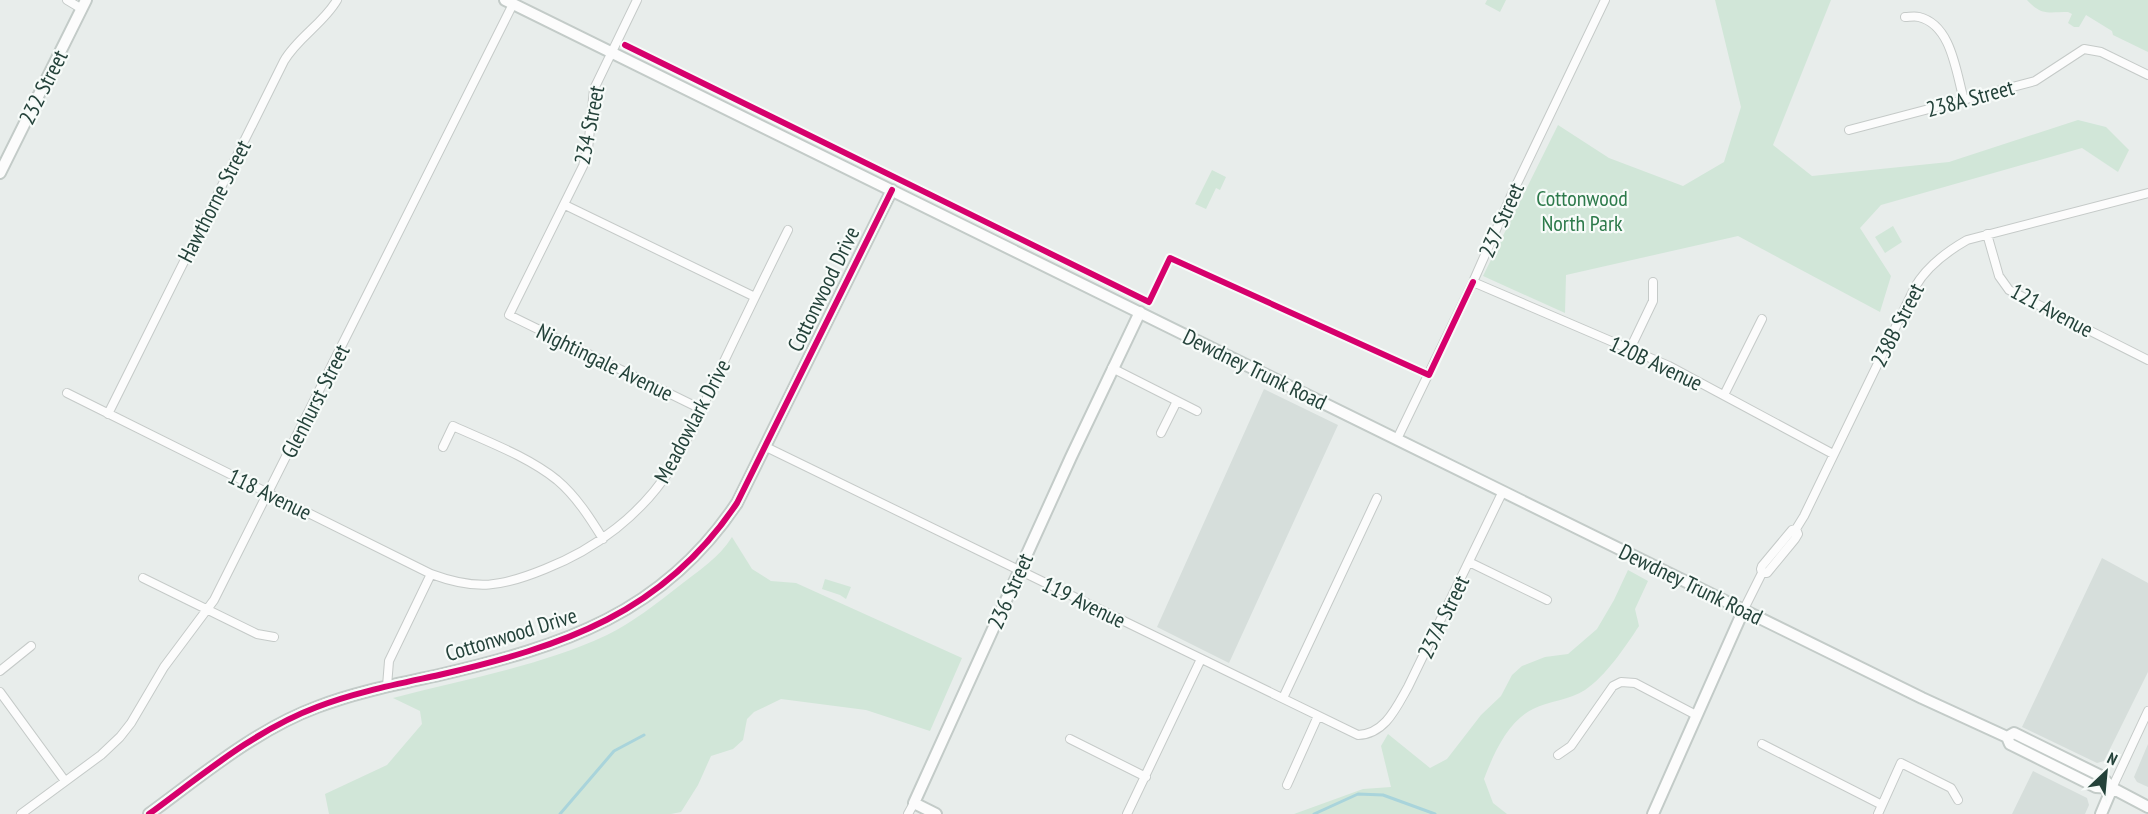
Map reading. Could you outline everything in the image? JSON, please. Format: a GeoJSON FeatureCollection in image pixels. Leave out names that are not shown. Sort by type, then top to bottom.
{"type":"FeatureCollection","features":[{"type":"Feature","properties":{"kind":"main road","name":"Dewdney Trunk Road"},"geometry":{"type":"LineString","coordinates":[[509,2],[1922,698],[2007,737],[2010,744],[2096,787],[2112,788],[2148,807]]}},
{"type":"Feature","properties":{"kind":"main road","name":"232 Street"},"geometry":{"type":"LineString","coordinates":[[0,173],[84,4]]}},
{"type":"Feature","properties":{"kind":"main road","name":"Cottonwood Drive"},"geometry":{"type":"LineString","coordinates":[[148,814],[236,751],[290,718],[330,702],[387,686],[540,649],[597,626],[641,602],[694,557],[718,530],[737,503],[892,190]]}},
{"type":"Feature","properties":{"kind":"main road","name":"236 Street"},"geometry":{"type":"LineString","coordinates":[[914,803],[1112,368],[1140,312]]}},
{"type":"Feature","properties":{"kind":"main road","name":"238B Street"},"geometry":{"type":"LineString","coordinates":[[1656,813],[1696,715],[1744,609]]}},
{"type":"Feature","properties":{"kind":"main road"},"geometry":{"type":"LineString","coordinates":[[2101,814],[2112,788]]}},
{"type":"Feature","properties":{"kind":"main road"},"geometry":{"type":"LineString","coordinates":[[914,803],[936,814]]}},
{"type":"Feature","properties":{"kind":"street"},"geometry":{"type":"LineString","coordinates":[[66,0],[84,4]]}},
{"type":"Feature","properties":{"kind":"street","name":"Hawthorne Street"},"geometry":{"type":"LineString","coordinates":[[108,414],[284,61],[302,38],[325,18],[337,0]]}},
{"type":"Feature","properties":{"kind":"street","name":"234 Street"},"geometry":{"type":"LineString","coordinates":[[509,315],[565,205],[586,157],[592,95],[600,72],[637,0]]}},
{"type":"Feature","properties":{"kind":"street","name":"237 Street"},"geometry":{"type":"LineString","coordinates":[[1397,439],[1605,0]]}},
{"type":"Feature","properties":{"kind":"street","name":"Glenhurst Street"},"geometry":{"type":"LineString","coordinates":[[21,814],[108,749],[125,731],[164,667],[214,600],[509,2]]}},
{"type":"Feature","properties":{"kind":"street"},"geometry":{"type":"LineString","coordinates":[[1905,17],[1919,17],[1936,26],[1947,41],[1964,100]]}},
{"type":"Feature","properties":{"kind":"street","name":"238A Street"},"geometry":{"type":"LineString","coordinates":[[1849,130],[2035,81],[2084,49],[2101,52],[2148,75]]}},
{"type":"Feature","properties":{"kind":"street","name":"238B Street"},"geometry":{"type":"LineString","coordinates":[[1744,609],[1767,559],[1792,530],[1796,529],[1919,280],[1927,269],[1967,240],[2148,193]]}},
{"type":"Feature","properties":{"kind":"street"},"geometry":{"type":"LineString","coordinates":[[565,205],[755,297]]}},
{"type":"Feature","properties":{"kind":"street","name":"Meadowlark Drive"},"geometry":{"type":"LineString","coordinates":[[476,586],[508,583],[569,559],[603,538],[631,516],[655,490],[672,466],[788,230]]}},
{"type":"Feature","properties":{"kind":"street","name":"121 Avenue"},"geometry":{"type":"LineString","coordinates":[[1987,234],[1999,276],[2009,290],[2148,360]]}},
{"type":"Feature","properties":{"kind":"street","name":"120B Avenue"},"geometry":{"type":"LineString","coordinates":[[1473,282],[1669,366],[1833,454]]}},
{"type":"Feature","properties":{"kind":"street"},"geometry":{"type":"LineString","coordinates":[[1630,349],[1653,301],[1653,282]]}},
{"type":"Feature","properties":{"kind":"street","name":"Nightingale Avenue"},"geometry":{"type":"LineString","coordinates":[[509,315],[701,409]]}},
{"type":"Feature","properties":{"kind":"street"},"geometry":{"type":"LineString","coordinates":[[1724,395],[1762,318]]}},
{"type":"Feature","properties":{"kind":"street"},"geometry":{"type":"LineString","coordinates":[[1112,368],[1197,411]]}},
{"type":"Feature","properties":{"kind":"street","name":"118 Avenue"},"geometry":{"type":"LineString","coordinates":[[67,393],[431,574],[476,586]]}},
{"type":"Feature","properties":{"kind":"street"},"geometry":{"type":"LineString","coordinates":[[1161,434],[1177,401]]}},
{"type":"Feature","properties":{"kind":"street"},"geometry":{"type":"LineString","coordinates":[[443,447],[453,426],[530,463],[567,489],[603,538]]}},
{"type":"Feature","properties":{"kind":"street","name":"119 Avenue"},"geometry":{"type":"LineString","coordinates":[[766,447],[1358,735],[1371,734]]}},
{"type":"Feature","properties":{"kind":"street","name":"237A Street"},"geometry":{"type":"LineString","coordinates":[[1371,734],[1390,717],[1408,687],[1503,491]]}},
{"type":"Feature","properties":{"kind":"street"},"geometry":{"type":"LineString","coordinates":[[1283,698],[1377,498]]}},
{"type":"Feature","properties":{"kind":"street"},"geometry":{"type":"LineString","coordinates":[[1469,562],[1547,600]]}},
{"type":"Feature","properties":{"kind":"street"},"geometry":{"type":"LineString","coordinates":[[387,686],[389,661],[431,574]]}},
{"type":"Feature","properties":{"kind":"street"},"geometry":{"type":"LineString","coordinates":[[143,578],[257,634],[274,637]]}},
{"type":"Feature","properties":{"kind":"street"},"geometry":{"type":"LineString","coordinates":[[0,671],[31,646]]}},
{"type":"Feature","properties":{"kind":"street"},"geometry":{"type":"LineString","coordinates":[[1127,814],[1201,659]]}},
{"type":"Feature","properties":{"kind":"street"},"geometry":{"type":"LineString","coordinates":[[1558,755],[1570,746],[1613,686],[1621,682],[1635,684],[1696,715]]}},
{"type":"Feature","properties":{"kind":"street"},"geometry":{"type":"LineString","coordinates":[[0,692],[65,781]]}},
{"type":"Feature","properties":{"kind":"street"},"geometry":{"type":"LineString","coordinates":[[2112,788],[2148,711]]}},
{"type":"Feature","properties":{"kind":"street"},"geometry":{"type":"LineString","coordinates":[[1287,785],[1318,716]]}},
{"type":"Feature","properties":{"kind":"street"},"geometry":{"type":"LineString","coordinates":[[1070,739],[1146,777]]}},
{"type":"Feature","properties":{"kind":"street"},"geometry":{"type":"LineString","coordinates":[[1762,744],[1882,805]]}},
{"type":"Feature","properties":{"kind":"street"},"geometry":{"type":"LineString","coordinates":[[1878,814],[1901,763],[1951,788],[1958,800]]}},
{"type":"Feature","properties":{"kind":"street","name":"236 Street"},"geometry":{"type":"LineString","coordinates":[[908,814],[914,803]]}},
{"type":"Feature","properties":{"kind":"shaded area"},"geometry":{"type":"Polygon","coordinates":[[[1264,389],[1338,425],[1229,663],[1157,627],[1264,389]]]}},
{"type":"Feature","properties":{"kind":"shaded area"},"geometry":{"type":"Polygon","coordinates":[[[2102,558],[2148,583],[2148,672],[2104,761],[2097,763],[2022,727],[2102,558]]]}},
{"type":"Feature","properties":{"kind":"shaded area"},"geometry":{"type":"Polygon","coordinates":[[[2148,744],[2148,787],[2137,782],[2134,777],[2148,744]]]}},
{"type":"Feature","properties":{"kind":"shaded area"},"geometry":{"type":"Polygon","coordinates":[[[2033,771],[2087,798],[2089,805],[2085,814],[2012,814],[2033,771]]]}},
{"type":"Feature","properties":{"kind":"green space"},"geometry":{"type":"Polygon","coordinates":[[[1487,0],[1506,0],[1500,12],[1485,4],[1487,0]]]}},
{"type":"Feature","properties":{"kind":"green space","name":"Cottonwood North Park"},"geometry":{"type":"Polygon","coordinates":[[[1715,0],[1831,0],[1773,145],[1812,176],[1949,162],[2078,120],[2106,127],[2129,150],[2118,172],[2082,148],[1881,205],[1860,228],[1891,276],[1880,312],[1738,236],[1566,275],[1565,313],[1483,276],[1558,125],[1609,158],[1683,186],[1724,162],[1741,107],[1715,0]]]}},
{"type":"Feature","properties":{"kind":"green space"},"geometry":{"type":"Polygon","coordinates":[[[2027,0],[2148,0],[2148,52],[2113,35],[2112,31],[2086,15],[2079,27],[2074,27],[2068,23],[2072,14],[2041,11],[2027,0]]]}},
{"type":"Feature","properties":{"kind":"green space"},"geometry":{"type":"Polygon","coordinates":[[[1212,170],[1226,177],[1220,190],[1216,188],[1206,209],[1195,204],[1212,170]]]}},
{"type":"Feature","properties":{"kind":"green space"},"geometry":{"type":"Polygon","coordinates":[[[1893,226],[1902,242],[1885,253],[1875,237],[1893,226]]]}},
{"type":"Feature","properties":{"kind":"green space"},"geometry":{"type":"Polygon","coordinates":[[[732,537],[752,569],[771,581],[796,583],[962,658],[930,731],[866,710],[781,699],[754,712],[747,719],[743,740],[733,749],[711,756],[698,785],[681,812],[671,814],[329,814],[325,794],[387,765],[422,724],[420,711],[393,698],[528,664],[607,635],[644,612],[701,569],[715,558],[732,537]]]}},
{"type":"Feature","properties":{"kind":"green space"},"geometry":{"type":"Polygon","coordinates":[[[1628,570],[1648,581],[1635,609],[1639,626],[1621,652],[1600,677],[1585,690],[1539,706],[1524,714],[1509,730],[1497,749],[1484,779],[1493,803],[1507,814],[1294,814],[1363,789],[1391,787],[1381,746],[1388,734],[1430,768],[1447,759],[1481,715],[1501,696],[1512,675],[1522,666],[1545,657],[1568,654],[1597,629],[1628,570]]]}},
{"type":"Feature","properties":{"kind":"green space"},"geometry":{"type":"Polygon","coordinates":[[[825,579],[851,587],[846,599],[822,589],[825,579]]]}},
{"type":"Feature","properties":{"kind":"waterway"},"geometry":{"type":"LineString","coordinates":[[560,814],[614,751],[644,735]]}},
{"type":"Feature","properties":{"kind":"waterway"},"geometry":{"type":"LineString","coordinates":[[1314,814],[1358,794],[1383,795],[1435,814]]}},
{"type":"Feature","properties":{"kind":"cycle path"},"geometry":{"type":"LineString","coordinates":[[625,45],[1149,302],[1170,258],[1429,375],[1473,282]]}},
{"type":"Feature","properties":{"kind":"cycle path"},"geometry":{"type":"LineString","coordinates":[[149,814],[229,755],[294,717],[347,697],[484,664],[568,637],[607,620],[643,599],[677,573],[708,541],[737,503],[892,190]]}}]}
